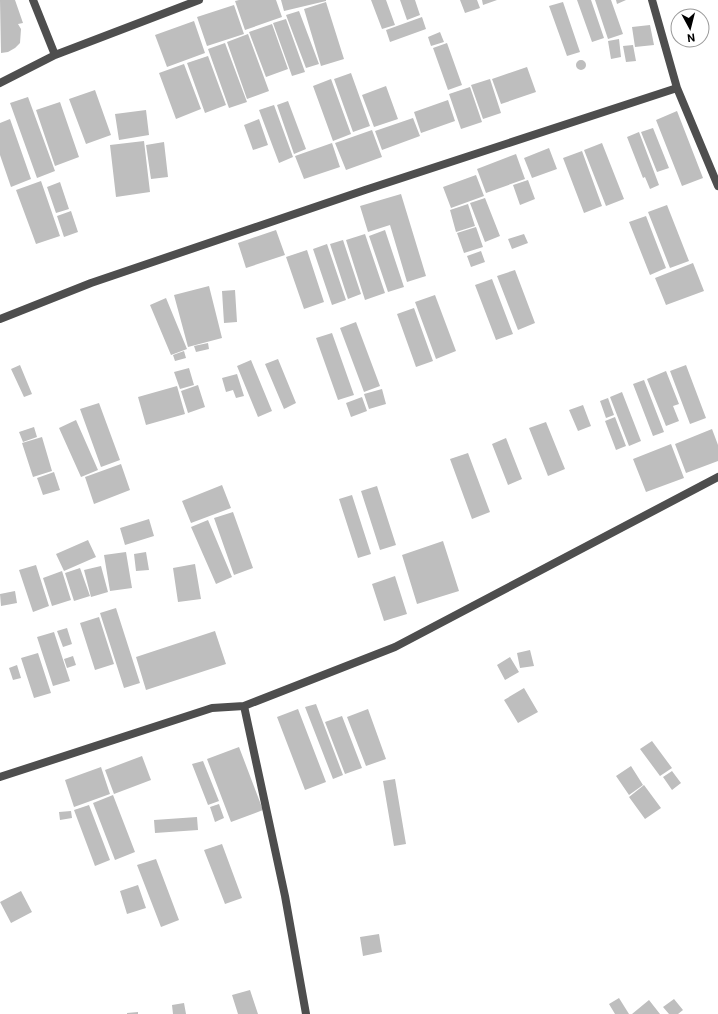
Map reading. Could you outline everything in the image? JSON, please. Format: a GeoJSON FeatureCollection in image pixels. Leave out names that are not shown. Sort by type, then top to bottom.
{"type":"FeatureCollection","features":[{"type":"Feature","properties":{"kind":"street"},"geometry":{"type":"LineString","coordinates":[[33,0],[55,55]]}},
{"type":"Feature","properties":{"kind":"street"},"geometry":{"type":"LineString","coordinates":[[0,83],[55,55],[199,0]]}},
{"type":"Feature","properties":{"kind":"street"},"geometry":{"type":"LineString","coordinates":[[652,0],[677,88],[718,186]]}},
{"type":"Feature","properties":{"kind":"street"},"geometry":{"type":"LineString","coordinates":[[0,319],[91,283],[365,190],[677,88]]}},
{"type":"Feature","properties":{"kind":"street"},"geometry":{"type":"LineString","coordinates":[[0,777],[212,708],[244,706],[395,647],[718,477]]}},
{"type":"Feature","properties":{"kind":"street"},"geometry":{"type":"LineString","coordinates":[[244,706],[285,896],[306,1014]]}},
{"type":"Feature","properties":{"kind":"building"},"geometry":{"type":"Polygon","coordinates":[[[0,0],[15,0],[23,23],[18,24],[21,29],[20,43],[8,52],[1,53],[0,0]]]}},
{"type":"Feature","properties":{"kind":"building"},"geometry":{"type":"Polygon","coordinates":[[[276,0],[282,17],[245,30],[235,1],[276,0]]]}},
{"type":"Feature","properties":{"kind":"building"},"geometry":{"type":"Polygon","coordinates":[[[281,0],[326,0],[326,1],[284,11],[281,0]]]}},
{"type":"Feature","properties":{"kind":"building"},"geometry":{"type":"Polygon","coordinates":[[[371,0],[386,0],[395,25],[382,29],[371,0]]]}},
{"type":"Feature","properties":{"kind":"building"},"geometry":{"type":"Polygon","coordinates":[[[400,0],[415,0],[420,15],[407,20],[400,0]]]}},
{"type":"Feature","properties":{"kind":"building"},"geometry":{"type":"Polygon","coordinates":[[[460,0],[477,0],[480,8],[465,13],[460,0]]]}},
{"type":"Feature","properties":{"kind":"building"},"geometry":{"type":"Polygon","coordinates":[[[482,0],[497,0],[483,5],[482,0]]]}},
{"type":"Feature","properties":{"kind":"building"},"geometry":{"type":"Polygon","coordinates":[[[577,0],[591,0],[604,38],[592,42],[577,0]]]}},
{"type":"Feature","properties":{"kind":"building"},"geometry":{"type":"Polygon","coordinates":[[[595,0],[611,0],[623,34],[608,39],[595,0]]]}},
{"type":"Feature","properties":{"kind":"building"},"geometry":{"type":"Polygon","coordinates":[[[616,0],[626,0],[617,4],[616,0]]]}},
{"type":"Feature","properties":{"kind":"building"},"geometry":{"type":"Polygon","coordinates":[[[326,2],[344,59],[321,66],[304,9],[326,2]]]}},
{"type":"Feature","properties":{"kind":"building"},"geometry":{"type":"Polygon","coordinates":[[[563,2],[580,52],[567,56],[549,6],[563,2]]]}},
{"type":"Feature","properties":{"kind":"building"},"geometry":{"type":"Polygon","coordinates":[[[234,5],[244,34],[207,46],[197,17],[234,5]]]}},
{"type":"Feature","properties":{"kind":"building"},"geometry":{"type":"Polygon","coordinates":[[[299,11],[319,64],[306,68],[286,15],[299,11]]]}},
{"type":"Feature","properties":{"kind":"building"},"geometry":{"type":"Polygon","coordinates":[[[422,17],[426,29],[390,42],[386,30],[422,17]]]}},
{"type":"Feature","properties":{"kind":"building"},"geometry":{"type":"Polygon","coordinates":[[[286,19],[305,72],[292,76],[273,23],[286,19]]]}},
{"type":"Feature","properties":{"kind":"building"},"geometry":{"type":"Polygon","coordinates":[[[194,21],[205,53],[167,67],[155,35],[194,21]]]}},
{"type":"Feature","properties":{"kind":"building"},"geometry":{"type":"Polygon","coordinates":[[[272,24],[288,69],[266,77],[249,32],[272,24]]]}},
{"type":"Feature","properties":{"kind":"building"},"geometry":{"type":"Polygon","coordinates":[[[650,25],[654,45],[635,47],[632,27],[650,25]]]}},
{"type":"Feature","properties":{"kind":"building"},"geometry":{"type":"Polygon","coordinates":[[[440,32],[444,42],[431,46],[428,37],[440,32]]]}},
{"type":"Feature","properties":{"kind":"building"},"geometry":{"type":"Polygon","coordinates":[[[248,34],[269,91],[247,99],[227,42],[248,34]]]}},
{"type":"Feature","properties":{"kind":"building"},"geometry":{"type":"Polygon","coordinates":[[[619,39],[621,57],[611,59],[608,41],[619,39]]]}},
{"type":"Feature","properties":{"kind":"building"},"geometry":{"type":"Polygon","coordinates":[[[225,43],[247,102],[229,108],[208,49],[225,43]]]}},
{"type":"Feature","properties":{"kind":"building"},"geometry":{"type":"Polygon","coordinates":[[[447,43],[462,85],[448,90],[433,48],[447,43]]]}},
{"type":"Feature","properties":{"kind":"building"},"geometry":{"type":"Polygon","coordinates":[[[633,45],[636,61],[626,62],[623,46],[633,45]]]}},
{"type":"Feature","properties":{"kind":"building"},"geometry":{"type":"Polygon","coordinates":[[[208,56],[226,105],[205,113],[187,63],[208,56]]]}},
{"type":"Feature","properties":{"kind":"building"},"geometry":{"type":"Polygon","coordinates":[[[579,60],[583,60],[585,61],[585,69],[579,70],[576,67],[576,63],[579,60]]]}},
{"type":"Feature","properties":{"kind":"building"},"geometry":{"type":"Polygon","coordinates":[[[184,64],[201,109],[176,119],[159,73],[184,64]]]}},
{"type":"Feature","properties":{"kind":"building"},"geometry":{"type":"Polygon","coordinates":[[[527,67],[536,92],[501,104],[492,79],[527,67]]]}},
{"type":"Feature","properties":{"kind":"building"},"geometry":{"type":"Polygon","coordinates":[[[351,73],[370,126],[353,132],[334,79],[351,73]]]}},
{"type":"Feature","properties":{"kind":"building"},"geometry":{"type":"Polygon","coordinates":[[[331,79],[351,134],[333,141],[313,86],[331,79]]]}},
{"type":"Feature","properties":{"kind":"building"},"geometry":{"type":"Polygon","coordinates":[[[490,79],[501,113],[483,119],[471,85],[490,79]]]}},
{"type":"Feature","properties":{"kind":"building"},"geometry":{"type":"Polygon","coordinates":[[[386,86],[398,119],[374,127],[362,95],[386,86]]]}},
{"type":"Feature","properties":{"kind":"building"},"geometry":{"type":"Polygon","coordinates":[[[470,87],[482,122],[461,129],[449,94],[470,87]]]}},
{"type":"Feature","properties":{"kind":"building"},"geometry":{"type":"Polygon","coordinates":[[[95,90],[111,135],[86,144],[69,99],[95,90]]]}},
{"type":"Feature","properties":{"kind":"building"},"geometry":{"type":"Polygon","coordinates":[[[28,97],[55,171],[37,178],[10,103],[28,97]]]}},
{"type":"Feature","properties":{"kind":"building"},"geometry":{"type":"Polygon","coordinates":[[[448,100],[455,121],[421,133],[414,112],[448,100]]]}},
{"type":"Feature","properties":{"kind":"building"},"geometry":{"type":"Polygon","coordinates":[[[288,101],[306,149],[294,154],[277,105],[288,101]]]}},
{"type":"Feature","properties":{"kind":"building"},"geometry":{"type":"Polygon","coordinates":[[[60,102],[79,157],[55,166],[36,110],[60,102]]]}},
{"type":"Feature","properties":{"kind":"building"},"geometry":{"type":"Polygon","coordinates":[[[274,105],[293,157],[279,163],[259,110],[274,105]]]}},
{"type":"Feature","properties":{"kind":"building"},"geometry":{"type":"Polygon","coordinates":[[[146,110],[149,135],[119,140],[115,114],[146,110]]]}},
{"type":"Feature","properties":{"kind":"building"},"geometry":{"type":"Polygon","coordinates":[[[677,111],[703,178],[682,186],[656,120],[677,111]]]}},
{"type":"Feature","properties":{"kind":"building"},"geometry":{"type":"Polygon","coordinates":[[[413,118],[420,136],[382,150],[375,131],[413,118]]]}},
{"type":"Feature","properties":{"kind":"building"},"geometry":{"type":"Polygon","coordinates":[[[10,119],[31,179],[11,187],[0,155],[0,123],[10,119]]]}},
{"type":"Feature","properties":{"kind":"building"},"geometry":{"type":"Polygon","coordinates":[[[259,119],[268,145],[253,150],[244,125],[259,119]]]}},
{"type":"Feature","properties":{"kind":"building"},"geometry":{"type":"Polygon","coordinates":[[[653,128],[669,168],[657,172],[641,132],[653,128]]]}},
{"type":"Feature","properties":{"kind":"building"},"geometry":{"type":"Polygon","coordinates":[[[372,130],[382,157],[346,170],[335,143],[372,130]]]}},
{"type":"Feature","properties":{"kind":"building"},"geometry":{"type":"Polygon","coordinates":[[[639,132],[659,185],[650,189],[645,177],[643,178],[627,137],[639,132]]]}},
{"type":"Feature","properties":{"kind":"building"},"geometry":{"type":"Polygon","coordinates":[[[144,141],[150,192],[116,197],[110,145],[144,141]]]}},
{"type":"Feature","properties":{"kind":"building"},"geometry":{"type":"Polygon","coordinates":[[[164,142],[168,177],[151,179],[146,145],[164,142]]]}},
{"type":"Feature","properties":{"kind":"building"},"geometry":{"type":"Polygon","coordinates":[[[332,143],[340,167],[304,179],[295,156],[332,143]]]}},
{"type":"Feature","properties":{"kind":"building"},"geometry":{"type":"Polygon","coordinates":[[[602,143],[624,199],[606,206],[584,150],[602,143]]]}},
{"type":"Feature","properties":{"kind":"building"},"geometry":{"type":"Polygon","coordinates":[[[549,148],[557,169],[532,178],[524,158],[549,148]]]}},
{"type":"Feature","properties":{"kind":"building"},"geometry":{"type":"Polygon","coordinates":[[[582,151],[602,206],[584,213],[563,158],[582,151]]]}},
{"type":"Feature","properties":{"kind":"building"},"geometry":{"type":"Polygon","coordinates":[[[516,154],[525,179],[486,193],[477,169],[516,154]]]}},
{"type":"Feature","properties":{"kind":"building"},"geometry":{"type":"Polygon","coordinates":[[[476,175],[484,196],[451,208],[443,187],[476,175]]]}},
{"type":"Feature","properties":{"kind":"building"},"geometry":{"type":"Polygon","coordinates":[[[528,180],[535,199],[520,205],[513,185],[528,180]]]}},
{"type":"Feature","properties":{"kind":"building"},"geometry":{"type":"Polygon","coordinates":[[[41,181],[60,236],[36,244],[16,190],[41,181]]]}},
{"type":"Feature","properties":{"kind":"building"},"geometry":{"type":"Polygon","coordinates":[[[60,182],[69,209],[56,213],[47,187],[60,182]]]}},
{"type":"Feature","properties":{"kind":"building"},"geometry":{"type":"Polygon","coordinates":[[[401,194],[426,276],[407,282],[390,225],[368,232],[360,206],[401,194]]]}},
{"type":"Feature","properties":{"kind":"building"},"geometry":{"type":"Polygon","coordinates":[[[485,198],[500,236],[485,242],[470,203],[485,198]]]}},
{"type":"Feature","properties":{"kind":"building"},"geometry":{"type":"Polygon","coordinates":[[[468,204],[475,226],[456,232],[450,210],[468,204]]]}},
{"type":"Feature","properties":{"kind":"building"},"geometry":{"type":"Polygon","coordinates":[[[667,205],[689,261],[670,268],[648,212],[667,205]]]}},
{"type":"Feature","properties":{"kind":"building"},"geometry":{"type":"Polygon","coordinates":[[[71,211],[78,232],[64,237],[57,216],[71,211]]]}},
{"type":"Feature","properties":{"kind":"building"},"geometry":{"type":"Polygon","coordinates":[[[646,216],[666,268],[650,275],[629,222],[646,216]]]}},
{"type":"Feature","properties":{"kind":"building"},"geometry":{"type":"Polygon","coordinates":[[[476,227],[483,247],[464,253],[457,233],[476,227]]]}},
{"type":"Feature","properties":{"kind":"building"},"geometry":{"type":"Polygon","coordinates":[[[276,230],[285,255],[246,268],[238,243],[276,230]]]}},
{"type":"Feature","properties":{"kind":"building"},"geometry":{"type":"Polygon","coordinates":[[[385,230],[404,287],[388,292],[369,236],[385,230]]]}},
{"type":"Feature","properties":{"kind":"building"},"geometry":{"type":"Polygon","coordinates":[[[365,234],[385,293],[365,300],[346,240],[365,234]]]}},
{"type":"Feature","properties":{"kind":"building"},"geometry":{"type":"Polygon","coordinates":[[[524,234],[528,243],[512,249],[508,239],[524,234]]]}},
{"type":"Feature","properties":{"kind":"building"},"geometry":{"type":"Polygon","coordinates":[[[343,240],[361,294],[348,299],[330,244],[343,240]]]}},
{"type":"Feature","properties":{"kind":"building"},"geometry":{"type":"Polygon","coordinates":[[[327,244],[346,300],[332,305],[313,249],[327,244]]]}},
{"type":"Feature","properties":{"kind":"building"},"geometry":{"type":"Polygon","coordinates":[[[307,250],[324,302],[304,309],[286,257],[307,250]]]}},
{"type":"Feature","properties":{"kind":"building"},"geometry":{"type":"Polygon","coordinates":[[[481,251],[485,262],[471,267],[467,256],[481,251]]]}},
{"type":"Feature","properties":{"kind":"building"},"geometry":{"type":"Polygon","coordinates":[[[693,263],[704,291],[666,305],[655,278],[693,263]]]}},
{"type":"Feature","properties":{"kind":"building"},"geometry":{"type":"Polygon","coordinates":[[[515,270],[535,323],[518,330],[497,276],[515,270]]]}},
{"type":"Feature","properties":{"kind":"building"},"geometry":{"type":"Polygon","coordinates":[[[492,279],[513,334],[496,340],[475,285],[492,279]]]}},
{"type":"Feature","properties":{"kind":"building"},"geometry":{"type":"Polygon","coordinates":[[[209,286],[222,338],[188,347],[174,295],[209,286]]]}},
{"type":"Feature","properties":{"kind":"building"},"geometry":{"type":"Polygon","coordinates":[[[235,290],[237,322],[224,323],[222,291],[235,290]]]}},
{"type":"Feature","properties":{"kind":"building"},"geometry":{"type":"Polygon","coordinates":[[[435,295],[456,351],[436,359],[415,302],[435,295]]]}},
{"type":"Feature","properties":{"kind":"building"},"geometry":{"type":"Polygon","coordinates":[[[166,298],[187,349],[171,355],[150,305],[166,298]]]}},
{"type":"Feature","properties":{"kind":"building"},"geometry":{"type":"Polygon","coordinates":[[[414,308],[433,361],[416,367],[397,314],[414,308]]]}},
{"type":"Feature","properties":{"kind":"building"},"geometry":{"type":"Polygon","coordinates":[[[356,322],[380,386],[364,392],[340,328],[356,322]]]}},
{"type":"Feature","properties":{"kind":"building"},"geometry":{"type":"Polygon","coordinates":[[[332,333],[354,395],[338,400],[316,338],[332,333]]]}},
{"type":"Feature","properties":{"kind":"building"},"geometry":{"type":"Polygon","coordinates":[[[208,343],[209,349],[196,352],[194,346],[208,343]]]}},
{"type":"Feature","properties":{"kind":"building"},"geometry":{"type":"Polygon","coordinates":[[[184,351],[186,358],[175,361],[173,355],[184,351]]]}},
{"type":"Feature","properties":{"kind":"building"},"geometry":{"type":"Polygon","coordinates":[[[278,359],[296,403],[284,409],[265,364],[278,359]]]}},
{"type":"Feature","properties":{"kind":"building"},"geometry":{"type":"Polygon","coordinates":[[[251,360],[272,411],[258,417],[237,366],[251,360]]]}},
{"type":"Feature","properties":{"kind":"building"},"geometry":{"type":"Polygon","coordinates":[[[20,365],[32,394],[24,397],[11,369],[20,365]]]}},
{"type":"Feature","properties":{"kind":"building"},"geometry":{"type":"Polygon","coordinates":[[[686,365],[706,418],[690,424],[670,371],[686,365]]]}},
{"type":"Feature","properties":{"kind":"building"},"geometry":{"type":"Polygon","coordinates":[[[189,368],[194,385],[180,389],[174,372],[189,368]]]}},
{"type":"Feature","properties":{"kind":"building"},"geometry":{"type":"Polygon","coordinates":[[[666,371],[679,404],[673,406],[679,421],[666,426],[647,379],[666,371]]]}},
{"type":"Feature","properties":{"kind":"building"},"geometry":{"type":"Polygon","coordinates":[[[237,374],[244,396],[236,398],[233,390],[226,392],[222,378],[237,374]]]}},
{"type":"Feature","properties":{"kind":"building"},"geometry":{"type":"Polygon","coordinates":[[[644,380],[664,432],[653,436],[633,384],[644,380]]]}},
{"type":"Feature","properties":{"kind":"building"},"geometry":{"type":"Polygon","coordinates":[[[198,385],[205,407],[188,413],[181,391],[198,385]]]}},
{"type":"Feature","properties":{"kind":"building"},"geometry":{"type":"Polygon","coordinates":[[[177,386],[185,414],[146,425],[138,397],[177,386]]]}},
{"type":"Feature","properties":{"kind":"building"},"geometry":{"type":"Polygon","coordinates":[[[382,389],[386,404],[369,409],[364,394],[382,389]]]}},
{"type":"Feature","properties":{"kind":"building"},"geometry":{"type":"Polygon","coordinates":[[[622,392],[641,441],[629,446],[610,397],[622,392]]]}},
{"type":"Feature","properties":{"kind":"building"},"geometry":{"type":"Polygon","coordinates":[[[362,397],[367,411],[351,417],[346,403],[362,397]]]}},
{"type":"Feature","properties":{"kind":"building"},"geometry":{"type":"Polygon","coordinates":[[[608,398],[614,415],[606,418],[600,401],[608,398]]]}},
{"type":"Feature","properties":{"kind":"building"},"geometry":{"type":"Polygon","coordinates":[[[99,403],[120,460],[101,467],[80,409],[99,403]]]}},
{"type":"Feature","properties":{"kind":"building"},"geometry":{"type":"Polygon","coordinates":[[[583,405],[591,426],[578,431],[569,410],[583,405]]]}},
{"type":"Feature","properties":{"kind":"building"},"geometry":{"type":"Polygon","coordinates":[[[615,417],[626,446],[616,450],[605,421],[615,417]]]}},
{"type":"Feature","properties":{"kind":"building"},"geometry":{"type":"Polygon","coordinates":[[[76,420],[98,470],[81,477],[59,428],[76,420]]]}},
{"type":"Feature","properties":{"kind":"building"},"geometry":{"type":"Polygon","coordinates":[[[546,422],[565,469],[548,476],[529,428],[546,422]]]}},
{"type":"Feature","properties":{"kind":"building"},"geometry":{"type":"Polygon","coordinates":[[[34,427],[37,437],[23,442],[19,432],[34,427]]]}},
{"type":"Feature","properties":{"kind":"building"},"geometry":{"type":"Polygon","coordinates":[[[712,429],[718,445],[718,461],[686,473],[675,444],[712,429]]]}},
{"type":"Feature","properties":{"kind":"building"},"geometry":{"type":"Polygon","coordinates":[[[42,437],[52,471],[33,477],[22,443],[42,437]]]}},
{"type":"Feature","properties":{"kind":"building"},"geometry":{"type":"Polygon","coordinates":[[[506,438],[522,479],[508,485],[492,444],[506,438]]]}},
{"type":"Feature","properties":{"kind":"building"},"geometry":{"type":"Polygon","coordinates":[[[671,444],[684,478],[646,492],[633,459],[671,444]]]}},
{"type":"Feature","properties":{"kind":"building"},"geometry":{"type":"Polygon","coordinates":[[[468,453],[490,512],[472,519],[450,459],[468,453]]]}},
{"type":"Feature","properties":{"kind":"building"},"geometry":{"type":"Polygon","coordinates":[[[121,464],[130,490],[94,504],[85,477],[121,464]]]}},
{"type":"Feature","properties":{"kind":"building"},"geometry":{"type":"Polygon","coordinates":[[[54,472],[60,490],[43,495],[37,478],[54,472]]]}},
{"type":"Feature","properties":{"kind":"building"},"geometry":{"type":"Polygon","coordinates":[[[222,485],[231,508],[191,523],[182,501],[222,485]]]}},
{"type":"Feature","properties":{"kind":"building"},"geometry":{"type":"Polygon","coordinates":[[[377,486],[396,545],[380,550],[361,491],[377,486]]]}},
{"type":"Feature","properties":{"kind":"building"},"geometry":{"type":"Polygon","coordinates":[[[352,495],[371,554],[358,558],[339,499],[352,495]]]}},
{"type":"Feature","properties":{"kind":"building"},"geometry":{"type":"Polygon","coordinates":[[[233,512],[253,568],[234,575],[214,518],[233,512]]]}},
{"type":"Feature","properties":{"kind":"building"},"geometry":{"type":"Polygon","coordinates":[[[149,519],[154,536],[125,545],[120,528],[149,519]]]}},
{"type":"Feature","properties":{"kind":"building"},"geometry":{"type":"Polygon","coordinates":[[[208,520],[232,577],[216,584],[191,527],[208,520]]]}},
{"type":"Feature","properties":{"kind":"building"},"geometry":{"type":"Polygon","coordinates":[[[88,540],[96,557],[64,571],[56,554],[88,540]]]}},
{"type":"Feature","properties":{"kind":"building"},"geometry":{"type":"Polygon","coordinates":[[[443,541],[459,591],[417,604],[402,555],[443,541]]]}},
{"type":"Feature","properties":{"kind":"building"},"geometry":{"type":"Polygon","coordinates":[[[126,552],[132,588],[110,591],[104,555],[126,552]]]}},
{"type":"Feature","properties":{"kind":"building"},"geometry":{"type":"Polygon","coordinates":[[[146,552],[149,570],[136,571],[134,554],[146,552]]]}},
{"type":"Feature","properties":{"kind":"building"},"geometry":{"type":"Polygon","coordinates":[[[195,564],[201,599],[178,602],[173,568],[195,564]]]}},
{"type":"Feature","properties":{"kind":"building"},"geometry":{"type":"Polygon","coordinates":[[[36,565],[49,606],[33,612],[19,570],[36,565]]]}},
{"type":"Feature","properties":{"kind":"building"},"geometry":{"type":"Polygon","coordinates":[[[101,566],[108,592],[91,597],[84,570],[101,566]]]}},
{"type":"Feature","properties":{"kind":"building"},"geometry":{"type":"Polygon","coordinates":[[[80,568],[90,596],[74,601],[65,573],[80,568]]]}},
{"type":"Feature","properties":{"kind":"building"},"geometry":{"type":"Polygon","coordinates":[[[62,571],[71,600],[52,606],[43,578],[62,571]]]}},
{"type":"Feature","properties":{"kind":"building"},"geometry":{"type":"Polygon","coordinates":[[[395,576],[407,614],[384,621],[372,584],[395,576]]]}},
{"type":"Feature","properties":{"kind":"building"},"geometry":{"type":"Polygon","coordinates":[[[15,591],[17,603],[1,606],[0,594],[15,591]]]}},
{"type":"Feature","properties":{"kind":"building"},"geometry":{"type":"Polygon","coordinates":[[[116,608],[140,683],[124,688],[100,613],[116,608]]]}},
{"type":"Feature","properties":{"kind":"building"},"geometry":{"type":"Polygon","coordinates":[[[99,617],[114,664],[95,670],[80,623],[99,617]]]}},
{"type":"Feature","properties":{"kind":"building"},"geometry":{"type":"Polygon","coordinates":[[[67,628],[72,644],[63,647],[57,631],[67,628]]]}},
{"type":"Feature","properties":{"kind":"building"},"geometry":{"type":"Polygon","coordinates":[[[215,631],[226,664],[146,690],[136,657],[215,631]]]}},
{"type":"Feature","properties":{"kind":"building"},"geometry":{"type":"Polygon","coordinates":[[[54,632],[70,681],[53,686],[37,637],[54,632]]]}},
{"type":"Feature","properties":{"kind":"building"},"geometry":{"type":"Polygon","coordinates":[[[530,650],[534,666],[520,668],[517,653],[530,650]]]}},
{"type":"Feature","properties":{"kind":"building"},"geometry":{"type":"Polygon","coordinates":[[[38,653],[51,693],[34,698],[21,658],[38,653]]]}},
{"type":"Feature","properties":{"kind":"building"},"geometry":{"type":"Polygon","coordinates":[[[73,656],[76,665],[67,668],[64,659],[73,656]]]}},
{"type":"Feature","properties":{"kind":"building"},"geometry":{"type":"Polygon","coordinates":[[[510,657],[519,672],[505,680],[497,665],[510,657]]]}},
{"type":"Feature","properties":{"kind":"building"},"geometry":{"type":"Polygon","coordinates":[[[17,665],[21,678],[13,680],[9,668],[17,665]]]}},
{"type":"Feature","properties":{"kind":"building"},"geometry":{"type":"Polygon","coordinates":[[[524,688],[538,712],[518,723],[504,700],[524,688]]]}},
{"type":"Feature","properties":{"kind":"building"},"geometry":{"type":"Polygon","coordinates":[[[316,704],[343,775],[333,779],[305,707],[316,704]]]}},
{"type":"Feature","properties":{"kind":"building"},"geometry":{"type":"Polygon","coordinates":[[[298,709],[326,782],[305,790],[277,717],[298,709]]]}},
{"type":"Feature","properties":{"kind":"building"},"geometry":{"type":"Polygon","coordinates":[[[368,709],[386,759],[366,766],[347,717],[368,709]]]}},
{"type":"Feature","properties":{"kind":"building"},"geometry":{"type":"Polygon","coordinates":[[[342,716],[362,768],[345,774],[325,722],[342,716]]]}},
{"type":"Feature","properties":{"kind":"building"},"geometry":{"type":"Polygon","coordinates":[[[652,741],[672,768],[660,776],[640,749],[652,741]]]}},
{"type":"Feature","properties":{"kind":"building"},"geometry":{"type":"Polygon","coordinates":[[[239,747],[263,810],[231,822],[207,759],[239,747]]]}},
{"type":"Feature","properties":{"kind":"building"},"geometry":{"type":"Polygon","coordinates":[[[142,756],[151,780],[114,794],[105,770],[142,756]]]}},
{"type":"Feature","properties":{"kind":"building"},"geometry":{"type":"Polygon","coordinates":[[[203,761],[219,801],[208,805],[192,764],[203,761]]]}},
{"type":"Feature","properties":{"kind":"building"},"geometry":{"type":"Polygon","coordinates":[[[631,766],[643,785],[629,795],[616,776],[631,766]]]}},
{"type":"Feature","properties":{"kind":"building"},"geometry":{"type":"Polygon","coordinates":[[[101,767],[110,794],[74,807],[65,780],[101,767]]]}},
{"type":"Feature","properties":{"kind":"building"},"geometry":{"type":"Polygon","coordinates":[[[672,771],[681,783],[672,790],[663,777],[672,771]]]}},
{"type":"Feature","properties":{"kind":"building"},"geometry":{"type":"Polygon","coordinates":[[[395,779],[406,844],[394,846],[383,781],[395,779]]]}},
{"type":"Feature","properties":{"kind":"building"},"geometry":{"type":"Polygon","coordinates":[[[644,785],[661,808],[645,819],[629,797],[644,785]]]}},
{"type":"Feature","properties":{"kind":"building"},"geometry":{"type":"Polygon","coordinates":[[[113,795],[135,852],[115,860],[93,803],[113,795]]]}},
{"type":"Feature","properties":{"kind":"building"},"geometry":{"type":"Polygon","coordinates":[[[219,804],[224,818],[215,822],[210,807],[219,804]]]}},
{"type":"Feature","properties":{"kind":"building"},"geometry":{"type":"Polygon","coordinates":[[[89,805],[110,860],[95,866],[74,810],[89,805]]]}},
{"type":"Feature","properties":{"kind":"building"},"geometry":{"type":"Polygon","coordinates":[[[71,811],[72,818],[60,820],[59,812],[71,811]]]}},
{"type":"Feature","properties":{"kind":"building"},"geometry":{"type":"Polygon","coordinates":[[[197,817],[198,830],[155,833],[154,820],[197,817]]]}},
{"type":"Feature","properties":{"kind":"building"},"geometry":{"type":"Polygon","coordinates":[[[222,844],[242,898],[225,904],[204,850],[222,844]]]}},
{"type":"Feature","properties":{"kind":"building"},"geometry":{"type":"Polygon","coordinates":[[[156,859],[179,920],[161,927],[137,865],[156,859]]]}},
{"type":"Feature","properties":{"kind":"building"},"geometry":{"type":"Polygon","coordinates":[[[138,885],[146,908],[127,914],[120,891],[138,885]]]}},
{"type":"Feature","properties":{"kind":"building"},"geometry":{"type":"Polygon","coordinates":[[[21,891],[32,912],[11,923],[0,902],[21,891]]]}},
{"type":"Feature","properties":{"kind":"building"},"geometry":{"type":"Polygon","coordinates":[[[379,934],[382,952],[363,956],[360,937],[379,934]]]}},
{"type":"Feature","properties":{"kind":"building"},"geometry":{"type":"Polygon","coordinates":[[[250,990],[258,1014],[238,1014],[232,995],[250,990]]]}},
{"type":"Feature","properties":{"kind":"building"},"geometry":{"type":"Polygon","coordinates":[[[619,998],[629,1014],[615,1014],[609,1004],[619,998]]]}},
{"type":"Feature","properties":{"kind":"building"},"geometry":{"type":"Polygon","coordinates":[[[674,999],[683,1010],[678,1014],[669,1014],[663,1007],[674,999]]]}},
{"type":"Feature","properties":{"kind":"building"},"geometry":{"type":"Polygon","coordinates":[[[649,1000],[660,1014],[632,1014],[649,1000]]]}},
{"type":"Feature","properties":{"kind":"building"},"geometry":{"type":"Polygon","coordinates":[[[184,1003],[186,1014],[173,1014],[172,1005],[184,1003]]]}},
{"type":"Feature","properties":{"kind":"building"},"geometry":{"type":"Polygon","coordinates":[[[138,1012],[138,1014],[127,1014],[127,1013],[138,1012]]]}}]}
